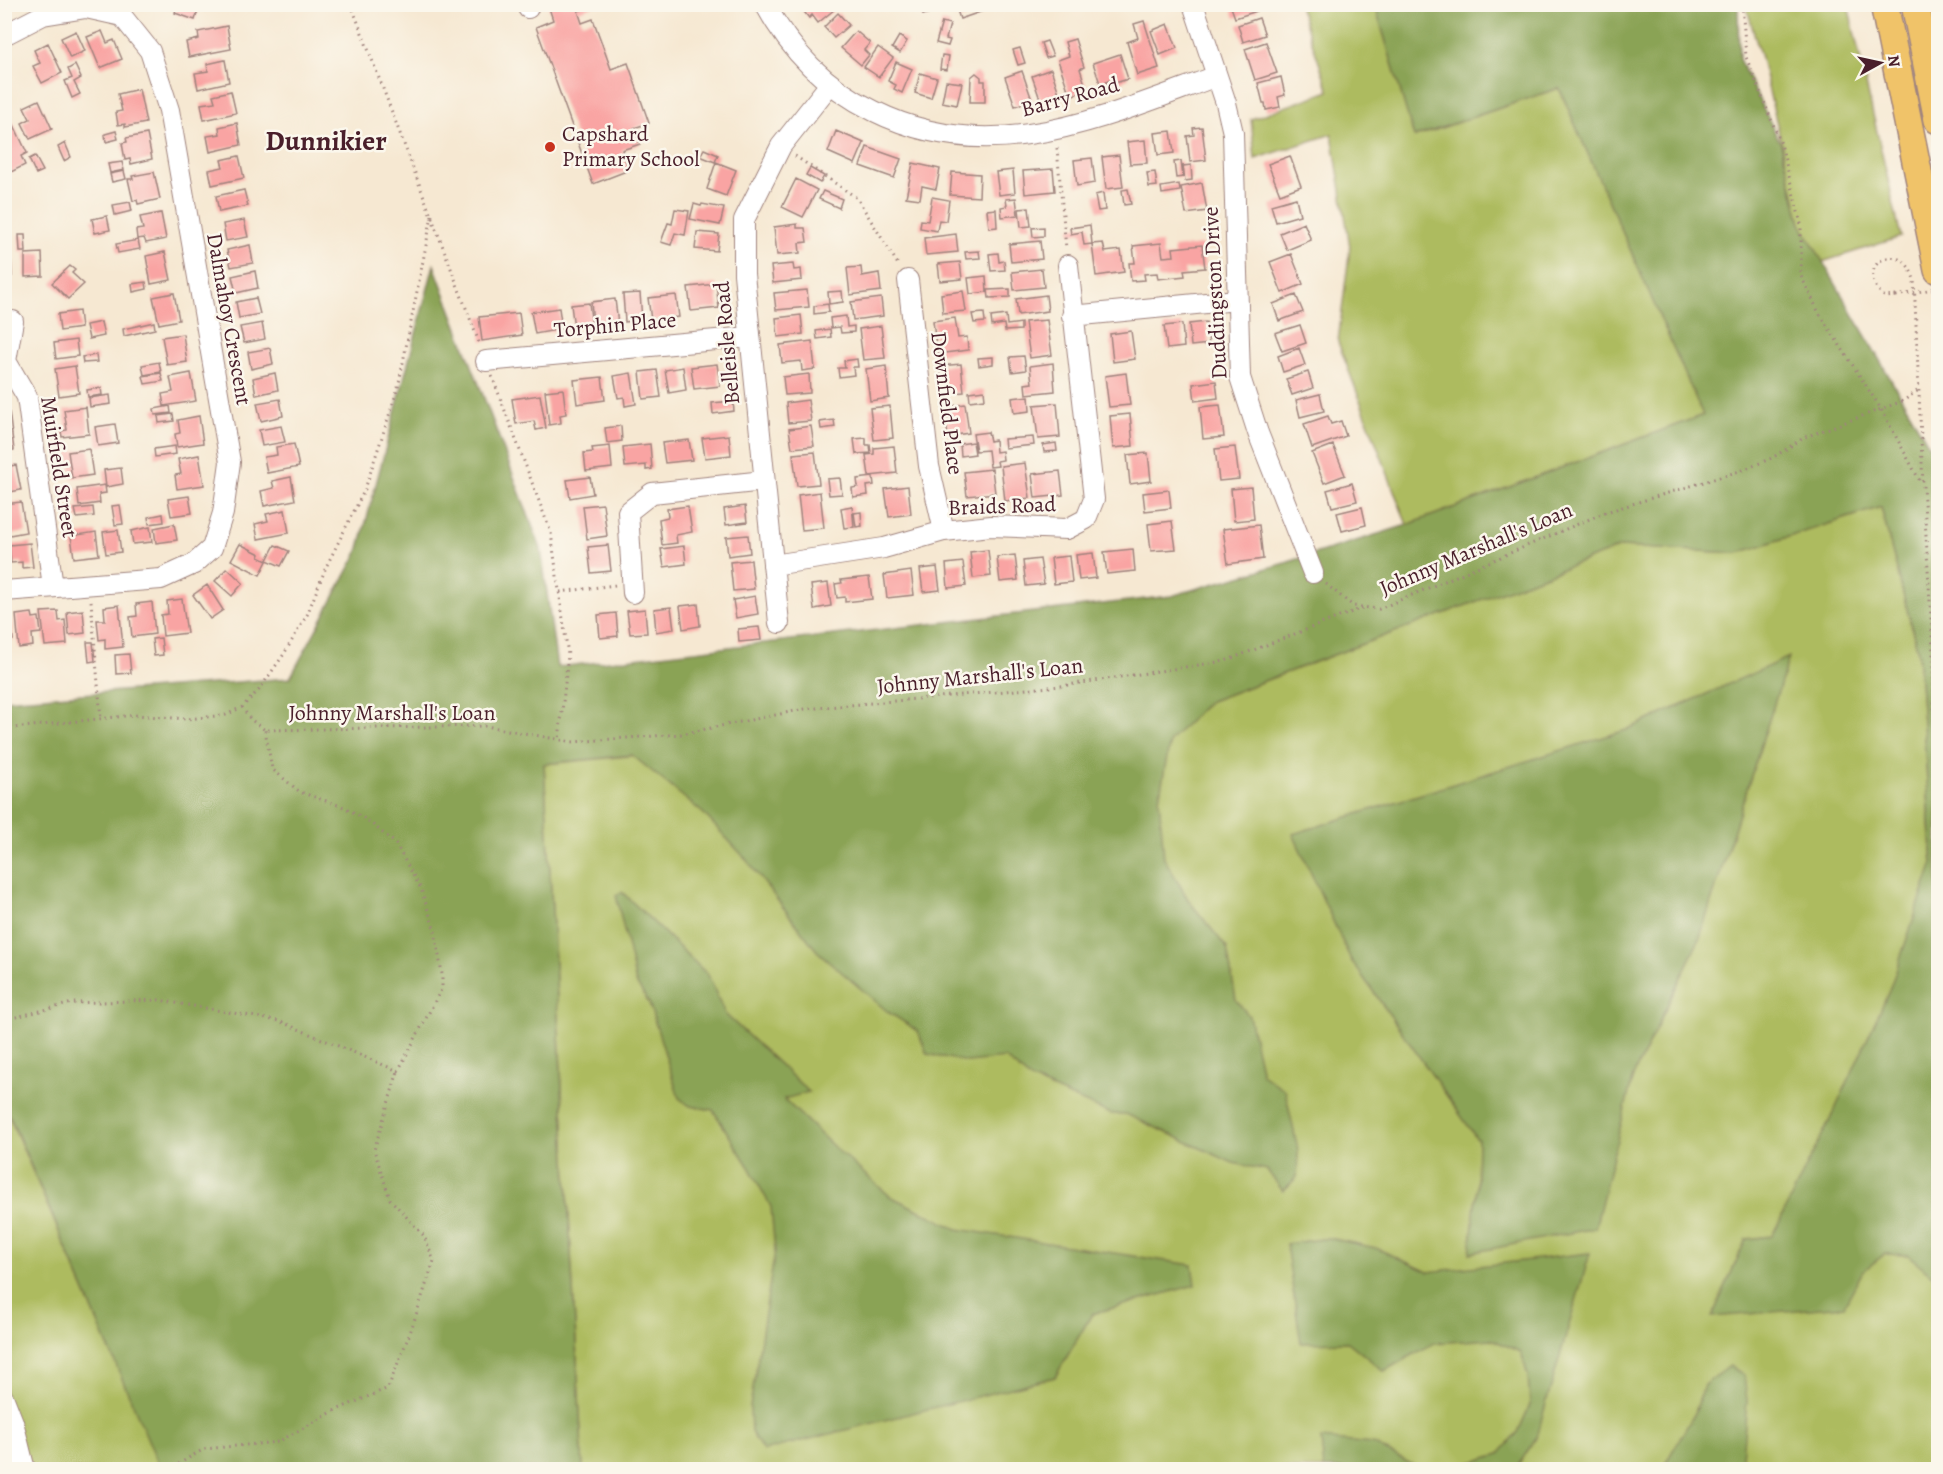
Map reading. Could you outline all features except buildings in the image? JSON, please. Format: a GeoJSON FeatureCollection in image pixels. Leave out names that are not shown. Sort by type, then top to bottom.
{"type":"FeatureCollection","features":[{"type":"Feature","properties":{"kind":"highway"},"geometry":{"type":"LineString","coordinates":[[1884,4],[1938,270]]}},
{"type":"Feature","properties":{"kind":"highway"},"geometry":{"type":"LineString","coordinates":[[1915,4],[1938,120]]}},
{"type":"Feature","properties":{"kind":"street","name":"Barry Road"},"geometry":{"type":"LineString","coordinates":[[765,4],[780,32],[804,61],[830,84],[860,104],[888,118],[921,130],[945,135],[1003,138],[1071,127],[1217,76]]}},
{"type":"Feature","properties":{"kind":"street","name":"Duddingston Drive"},"geometry":{"type":"LineString","coordinates":[[1193,4],[1226,103],[1233,133],[1240,377],[1258,433],[1312,573]]}},
{"type":"Feature","properties":{"kind":"street","name":"Dalmahoy Crescent"},"geometry":{"type":"LineString","coordinates":[[4,35],[43,15],[86,8],[124,10],[150,51],[168,110],[230,462],[224,513],[212,548],[194,564],[161,579],[4,591]]}},
{"type":"Feature","properties":{"kind":"street","name":"Belleisle Road"},"geometry":{"type":"LineString","coordinates":[[779,623],[749,337],[744,274],[744,220],[781,146],[830,84]]}},
{"type":"Feature","properties":{"kind":"street","name":"Braids Road"},"geometry":{"type":"LineString","coordinates":[[773,565],[884,548],[944,531],[991,526],[1067,529],[1086,519],[1094,499],[1068,265]]}},
{"type":"Feature","properties":{"kind":"street","name":"Downfield Place"},"geometry":{"type":"LineString","coordinates":[[908,280],[929,466],[944,531]]}},
{"type":"Feature","properties":{"kind":"street"},"geometry":{"type":"LineString","coordinates":[[1072,316],[1237,300]]}},
{"type":"Feature","properties":{"kind":"street"},"geometry":{"type":"LineString","coordinates":[[5,361],[13,321]]}},
{"type":"Feature","properties":{"kind":"street","name":"Torphin Place"},"geometry":{"type":"LineString","coordinates":[[486,361],[749,337]]}},
{"type":"Feature","properties":{"kind":"street","name":"Muirfield Street"},"geometry":{"type":"LineString","coordinates":[[5,361],[27,397],[53,587]]}},
{"type":"Feature","properties":{"kind":"street"},"geometry":{"type":"LineString","coordinates":[[633,588],[628,512],[652,493],[764,481]]}},
{"type":"Feature","properties":{"kind":"street"},"geometry":{"type":"LineString","coordinates":[[4,1399],[13,1422],[25,1470]]}},
{"type":"Feature","properties":{"kind":"path"},"geometry":{"type":"LineString","coordinates":[[351,4],[551,533],[568,655],[560,740]]}},
{"type":"Feature","properties":{"kind":"path"},"geometry":{"type":"LineString","coordinates":[[1742,4],[1746,57],[1781,144],[1801,224],[1801,276],[1818,313],[1881,409],[1923,486]]}},
{"type":"Feature","properties":{"kind":"path"},"geometry":{"type":"LineString","coordinates":[[1055,130],[1068,265]]}},
{"type":"Feature","properties":{"kind":"path"},"geometry":{"type":"LineString","coordinates":[[781,146],[857,198],[908,280]]}},
{"type":"Feature","properties":{"kind":"path"},"geometry":{"type":"LineString","coordinates":[[4,729],[135,715],[187,719],[226,715],[242,707],[259,690],[307,615],[326,567],[365,489],[398,388],[432,215]]}},
{"type":"Feature","properties":{"kind":"path"},"geometry":{"type":"LineString","coordinates":[[1938,288],[1896,296],[1886,297],[1874,284],[1872,275],[1880,261],[1897,258],[1905,262],[1914,279],[1920,389],[1923,486],[1933,652],[1938,792]]}},
{"type":"Feature","properties":{"kind":"path","name":"Johnny Marshall's Loan"},"geometry":{"type":"LineString","coordinates":[[242,707],[250,719],[265,730],[486,726],[572,742],[681,734],[804,709],[1061,686],[1225,661],[1365,608],[1379,609],[1606,512],[1743,470],[1772,458],[1805,437],[1903,401],[1920,389]]}},
{"type":"Feature","properties":{"kind":"path"},"geometry":{"type":"LineString","coordinates":[[1312,573],[1353,606],[1365,608]]}},
{"type":"Feature","properties":{"kind":"path"},"geometry":{"type":"LineString","coordinates":[[90,584],[101,719]]}},
{"type":"Feature","properties":{"kind":"path"},"geometry":{"type":"LineString","coordinates":[[559,592],[633,588]]}},
{"type":"Feature","properties":{"kind":"path"},"geometry":{"type":"LineString","coordinates":[[168,1470],[204,1449],[278,1442],[334,1411],[388,1388],[410,1333],[434,1261],[424,1236],[390,1199],[374,1150],[398,1071],[442,988],[435,931],[421,889],[395,843],[367,820],[344,807],[300,792],[272,769],[265,730]]}},
{"type":"Feature","properties":{"kind":"path"},"geometry":{"type":"LineString","coordinates":[[4,1020],[72,1003],[159,1000],[279,1021],[398,1071]]}},
{"type":"Feature","properties":{"kind":"green space"},"geometry":{"type":"Polygon","coordinates":[[[1299,5],[1375,5],[1415,137],[1559,88],[1704,415],[1407,525],[1338,342],[1350,247],[1332,134],[1255,159],[1251,119],[1329,91],[1299,5]]]}},
{"type":"Feature","properties":{"kind":"green space"},"geometry":{"type":"Polygon","coordinates":[[[1375,5],[1738,5],[1739,59],[1781,144],[1801,224],[1938,461],[1938,1280],[1908,1255],[1885,1254],[1863,1271],[1844,1306],[1712,1317],[1746,1239],[1772,1236],[1839,1101],[1889,991],[1933,863],[1918,652],[1881,507],[1738,553],[1621,547],[1208,702],[1170,741],[1159,799],[1164,858],[1189,901],[1227,948],[1236,1000],[1249,1016],[1262,1074],[1285,1090],[1298,1150],[1297,1177],[1283,1191],[1267,1170],[1233,1163],[1126,1114],[1111,1114],[1030,1079],[1005,1058],[968,1062],[927,1054],[918,1031],[888,1012],[817,951],[745,858],[703,813],[632,755],[544,764],[583,1469],[141,1469],[158,1463],[5,1105],[4,700],[290,678],[358,552],[434,265],[541,549],[557,667],[1171,596],[1407,525],[1703,415],[1559,88],[1414,137],[1375,5]]]}},
{"type":"Feature","properties":{"kind":"green space"},"geometry":{"type":"Polygon","coordinates":[[[1746,5],[1848,5],[1901,237],[1822,262],[1801,224],[1746,5]]]}},
{"type":"Feature","properties":{"kind":"green space"},"geometry":{"type":"Polygon","coordinates":[[[1881,507],[1918,652],[1938,938],[1938,1469],[583,1469],[544,764],[1208,702],[1621,547],[1738,553],[1881,507]]]}},
{"type":"Feature","properties":{"kind":"green space"},"geometry":{"type":"Polygon","coordinates":[[[1789,657],[1699,940],[1633,1076],[1595,1228],[1470,1253],[1477,1185],[1478,1140],[1351,960],[1293,834],[1626,730],[1789,657]]]}},
{"type":"Feature","properties":{"kind":"green space"},"geometry":{"type":"Polygon","coordinates":[[[622,892],[708,975],[725,1014],[809,1092],[784,1099],[890,1196],[957,1229],[1192,1265],[1195,1285],[1092,1314],[1055,1377],[763,1451],[751,1432],[750,1407],[775,1251],[771,1207],[713,1110],[690,1106],[679,1098],[649,1003],[636,983],[616,895],[622,892]]]}},
{"type":"Feature","properties":{"kind":"green space"},"geometry":{"type":"Polygon","coordinates":[[[4,1105],[159,1463],[141,1470],[25,1470],[22,1455],[5,1457],[4,1105]]]}},
{"type":"Feature","properties":{"kind":"green space"},"geometry":{"type":"Polygon","coordinates":[[[1329,1238],[1376,1248],[1428,1272],[1590,1253],[1536,1438],[1516,1469],[1324,1469],[1321,1439],[1373,1444],[1419,1468],[1469,1463],[1499,1454],[1518,1432],[1530,1405],[1528,1376],[1521,1352],[1491,1339],[1434,1343],[1384,1371],[1348,1342],[1301,1343],[1286,1244],[1329,1238]]]}},
{"type":"Feature","properties":{"kind":"green space"},"geometry":{"type":"Polygon","coordinates":[[[1730,1366],[1744,1375],[1747,1401],[1741,1469],[1662,1469],[1695,1413],[1704,1385],[1730,1366]]]}},
{"type":"Feature","properties":{"kind":"place","name":"Capshard Primary School"},"geometry":{"type":"Point","coordinates":[550,147]}},
{"type":"Feature","properties":{"kind":"district","name":"Dunnikier"},"geometry":{"type":"Point","coordinates":[326,141]}}]}
